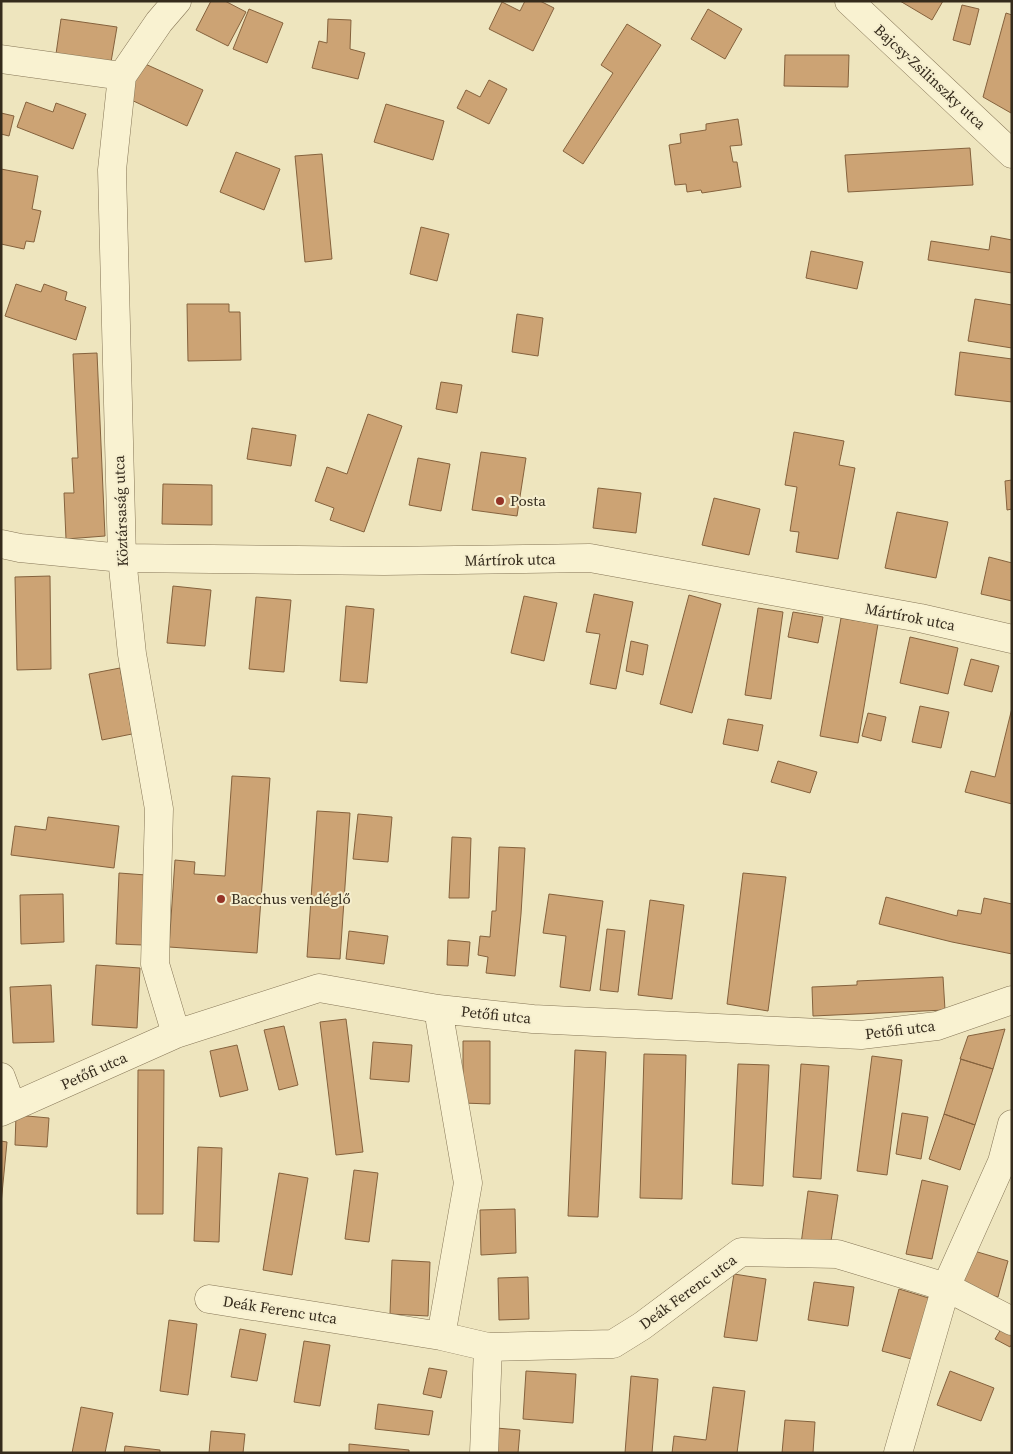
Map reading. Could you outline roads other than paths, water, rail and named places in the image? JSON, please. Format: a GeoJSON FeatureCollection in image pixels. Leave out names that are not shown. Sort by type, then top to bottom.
{"type":"FeatureCollection","features":[{"type":"Feature","properties":{"kind":"street","name":"Köztársaság utca"},"geometry":{"type":"LineString","coordinates":[[176,1034],[155,964],[159,809],[132,654],[122,558],[112,170],[122,76],[159,22],[177,1]]}},
{"type":"Feature","properties":{"kind":"street","name":"Bajcsy-Zsilinszky utca"},"geometry":{"type":"LineString","coordinates":[[849,1],[1012,154]]}},
{"type":"Feature","properties":{"kind":"street"},"geometry":{"type":"LineString","coordinates":[[1,59],[122,76]]}},
{"type":"Feature","properties":{"kind":"street","name":"Mártírok utca"},"geometry":{"type":"LineString","coordinates":[[1,544],[20,548],[122,558],[384,561],[590,558],[920,618],[1012,639]]}},
{"type":"Feature","properties":{"kind":"street","name":"Petőfi utca"},"geometry":{"type":"LineString","coordinates":[[7,1110],[176,1034],[319,988],[438,1010],[533,1020],[861,1035],[937,1026],[1012,1000]]}},
{"type":"Feature","properties":{"kind":"street"},"geometry":{"type":"LineString","coordinates":[[438,1010],[468,1183],[441,1336]]}},
{"type":"Feature","properties":{"kind":"street"},"geometry":{"type":"LineString","coordinates":[[1,1077],[7,1110]]}},
{"type":"Feature","properties":{"kind":"street"},"geometry":{"type":"LineString","coordinates":[[898,1453],[946,1287],[1007,1164],[1012,1124]]}},
{"type":"Feature","properties":{"kind":"street","name":"Deák Ferenc utca"},"geometry":{"type":"LineString","coordinates":[[209,1299],[441,1336],[488,1347],[613,1344],[642,1326],[741,1252],[837,1254],[946,1287],[1012,1321]]}},
{"type":"Feature","properties":{"kind":"street"},"geometry":{"type":"LineString","coordinates":[[484,1453],[488,1347]]}},
{"type":"Feature","properties":{"kind":"place","name":"Posta"},"geometry":{"type":"Point","coordinates":[500,501]}},
{"type":"Feature","properties":{"kind":"place","name":"Bacchus vendéglő"},"geometry":{"type":"Point","coordinates":[221,899]}}]}
